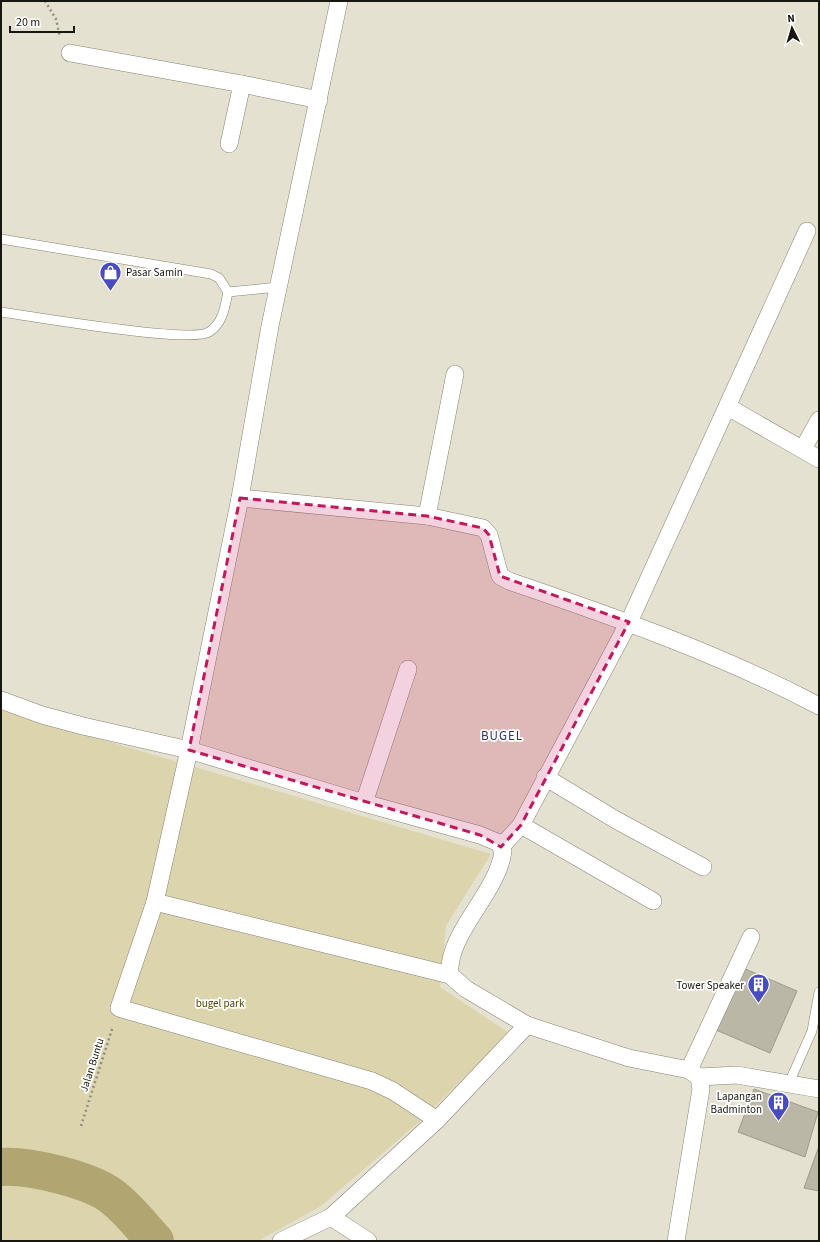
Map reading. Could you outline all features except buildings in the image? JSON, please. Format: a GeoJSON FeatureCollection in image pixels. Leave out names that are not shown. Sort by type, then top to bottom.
{"type":"FeatureCollection","features":[{"type":"Feature","properties":{"kind":"street"},"geometry":{"type":"LineString","coordinates":[[339,1],[278,287],[240,498],[189,750],[155,902],[119,1008],[372,1082],[393,1091],[437,1120]]}},
{"type":"Feature","properties":{"kind":"street"},"geometry":{"type":"LineString","coordinates":[[70,53],[242,84],[319,100]]}},
{"type":"Feature","properties":{"kind":"street"},"geometry":{"type":"LineString","coordinates":[[229,144],[242,84]]}},
{"type":"Feature","properties":{"kind":"street"},"geometry":{"type":"LineString","coordinates":[[501,847],[521,825],[545,777],[629,622],[807,231]]}},
{"type":"Feature","properties":{"kind":"street"},"geometry":{"type":"LineString","coordinates":[[427,516],[456,374]]}},
{"type":"Feature","properties":{"kind":"street"},"geometry":{"type":"LineString","coordinates":[[728,407],[819,459]]}},
{"type":"Feature","properties":{"kind":"street"},"geometry":{"type":"LineString","coordinates":[[803,449],[819,420]]}},
{"type":"Feature","properties":{"kind":"street"},"geometry":{"type":"LineString","coordinates":[[240,498],[427,516],[483,528],[489,536],[500,576],[509,581],[629,622],[731,664],[819,706]]}},
{"type":"Feature","properties":{"kind":"street"},"geometry":{"type":"LineString","coordinates":[[364,803],[408,669]]}},
{"type":"Feature","properties":{"kind":"street"},"geometry":{"type":"LineString","coordinates":[[1,700],[49,717],[189,750],[364,803],[494,840],[503,851],[498,872],[457,943],[449,967],[450,975]]}},
{"type":"Feature","properties":{"kind":"street"},"geometry":{"type":"LineString","coordinates":[[545,777],[616,820],[703,867]]}},
{"type":"Feature","properties":{"kind":"street"},"geometry":{"type":"LineString","coordinates":[[521,825],[653,902]]}},
{"type":"Feature","properties":{"kind":"street"},"geometry":{"type":"LineString","coordinates":[[155,902],[450,975],[466,989],[527,1025],[629,1058],[694,1073],[737,1075],[819,1089]]}},
{"type":"Feature","properties":{"kind":"street"},"geometry":{"type":"LineString","coordinates":[[676,1241],[701,1089],[694,1073],[751,937]]}},
{"type":"Feature","properties":{"kind":"street"},"geometry":{"type":"LineString","coordinates":[[281,1241],[331,1217],[437,1120],[527,1025]]}},
{"type":"Feature","properties":{"kind":"street"},"geometry":{"type":"LineString","coordinates":[[331,1217],[365,1240]]}},
{"type":"Feature","properties":{"kind":"lane"},"geometry":{"type":"LineString","coordinates":[[1,239],[211,274],[220,278],[228,292],[220,323],[208,333],[183,335],[136,331],[1,312]]}},
{"type":"Feature","properties":{"kind":"lane"},"geometry":{"type":"LineString","coordinates":[[228,292],[278,287]]}},
{"type":"Feature","properties":{"kind":"lane"},"geometry":{"type":"LineString","coordinates":[[789,1083],[812,1031],[819,992]]}},
{"type":"Feature","properties":{"kind":"path"},"geometry":{"type":"LineString","coordinates":[[45,1],[56,19],[58,31],[70,53]]}},
{"type":"Feature","properties":{"kind":"path","name":"Jalan Buntu"},"geometry":{"type":"LineString","coordinates":[[81,1126],[119,1008]]}},
{"type":"Feature","properties":{"kind":"highlighted area"},"geometry":{"type":"Polygon","coordinates":[[[240,498],[427,516],[483,528],[489,535],[500,576],[629,622],[521,825],[501,847],[480,835],[189,750],[240,498]]]}},
{"type":"Feature","properties":{"kind":"green space","name":"bugel park"},"geometry":{"type":"Polygon","coordinates":[[[1,710],[491,854],[446,926],[440,987],[509,1033],[418,1123],[321,1206],[258,1241],[1,1241],[1,710]]]}},
{"type":"Feature","properties":{"kind":"waterway"},"geometry":{"type":"LineString","coordinates":[[1,1167],[28,1168],[61,1175],[105,1192],[131,1214],[155,1241]]}},
{"type":"Feature","properties":{"kind":"place","name":"Pasar Samin"},"geometry":{"type":"Point","coordinates":[110,292]}},
{"type":"Feature","properties":{"kind":"place","name":"Tower Speaker"},"geometry":{"type":"Point","coordinates":[759,1004]}},
{"type":"Feature","properties":{"kind":"place","name":"Lapangan Badminton"},"geometry":{"type":"Point","coordinates":[778,1122]}},
{"type":"Feature","properties":{"kind":"district","name":"BUGEL"},"geometry":{"type":"Point","coordinates":[502,736]}}]}
